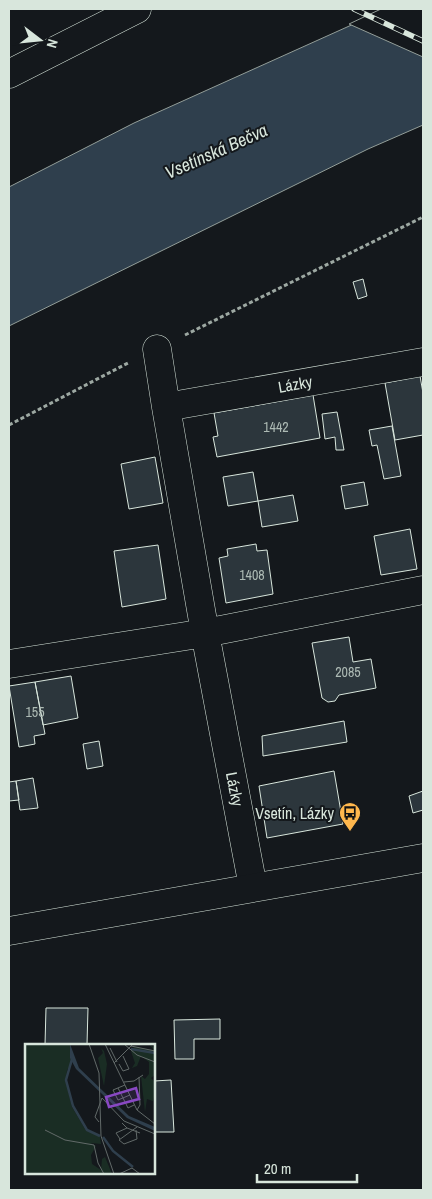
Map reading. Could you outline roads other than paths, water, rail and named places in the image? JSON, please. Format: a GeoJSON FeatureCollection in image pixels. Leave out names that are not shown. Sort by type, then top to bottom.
{"type":"FeatureCollection","features":[{"type":"Feature","properties":{"kind":"street"},"geometry":{"type":"LineString","coordinates":[[9,74],[137,9]]}},
{"type":"Feature","properties":{"kind":"street","name":"Lázky"},"geometry":{"type":"LineString","coordinates":[[157,349],[205,633],[253,887]]}},
{"type":"Feature","properties":{"kind":"street","name":"Lázky"},"geometry":{"type":"LineString","coordinates":[[166,406],[423,362]]}},
{"type":"Feature","properties":{"kind":"street"},"geometry":{"type":"LineString","coordinates":[[9,664],[205,633],[423,590]]}},
{"type":"Feature","properties":{"kind":"street"},"geometry":{"type":"LineString","coordinates":[[9,931],[423,858]]}},
{"type":"Feature","properties":{"kind":"water","name":"Vsetínská Bečva"},"geometry":{"type":"Polygon","coordinates":[[[387,9],[423,9],[423,125],[368,149],[9,326],[9,187],[134,123],[387,9]]]}},
{"type":"Feature","properties":{"kind":"railway"},"geometry":{"type":"LineString","coordinates":[[354,9],[423,41]]}},
{"type":"Feature","properties":{"kind":"place","name":"Vsetín, Lázky"},"geometry":{"type":"Point","coordinates":[350,832]}}]}
